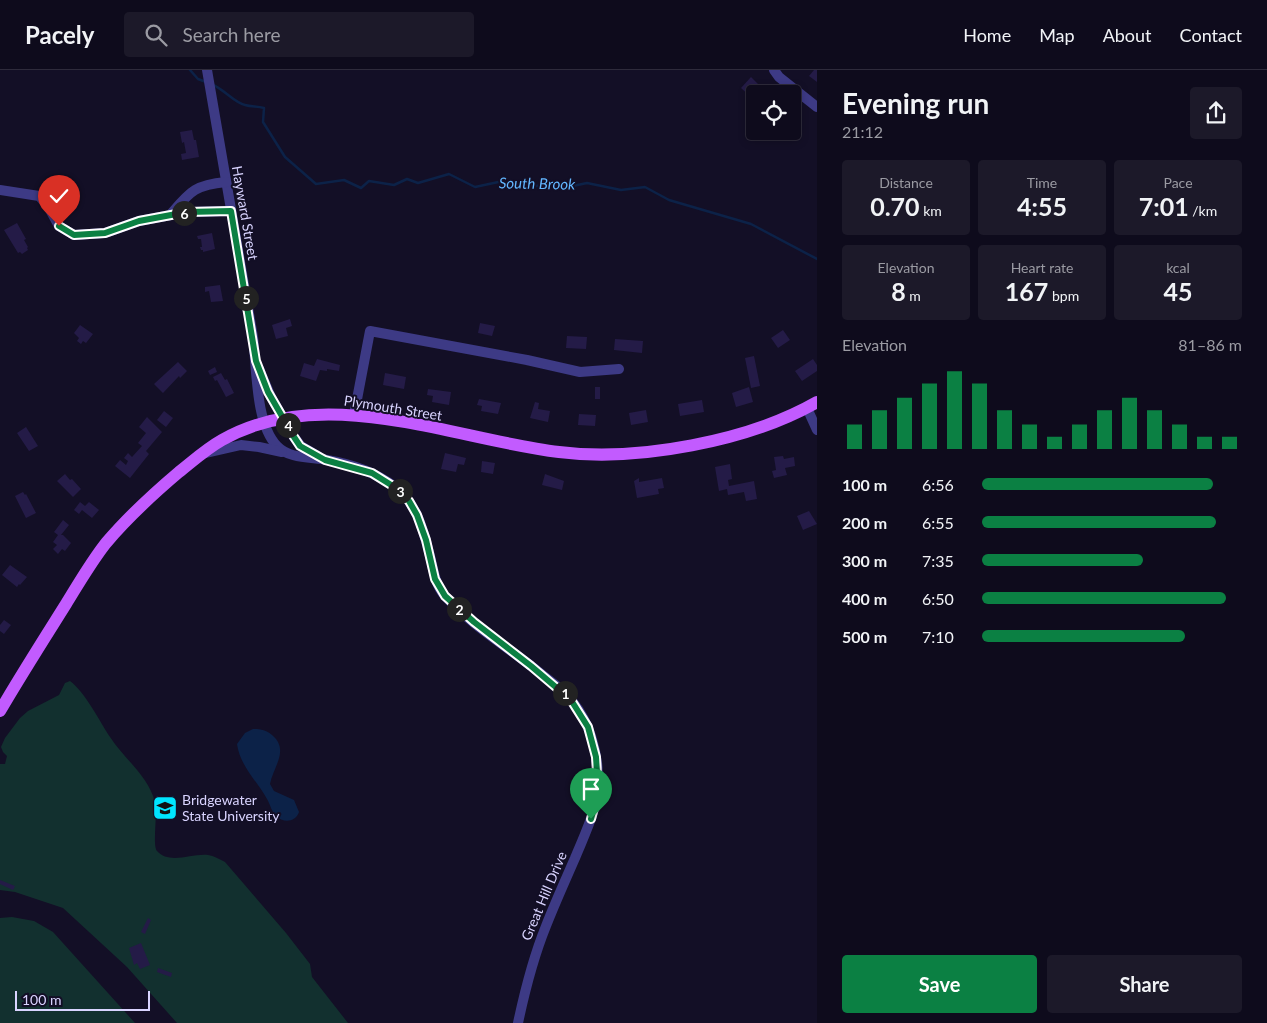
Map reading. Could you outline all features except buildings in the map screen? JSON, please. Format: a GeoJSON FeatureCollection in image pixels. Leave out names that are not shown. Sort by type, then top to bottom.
{"type":"FeatureCollection","features":[{"type":"Feature","properties":{"kind":"main road","name":"Plymouth Street"},"geometry":{"type":"LineString","coordinates":[[0,711],[78,583],[105,545],[139,507],[202,453],[225,438],[264,423],[284,418],[316,414],[354,415],[391,420],[542,450],[601,455],[663,450],[709,441],[767,425],[812,405]]}},
{"type":"Feature","properties":{"kind":"street"},"geometry":{"type":"LineString","coordinates":[[774,70],[778,77],[817,107]]}},
{"type":"Feature","properties":{"kind":"street","name":"Hayward Street"},"geometry":{"type":"LineString","coordinates":[[208,78],[256,361],[257,393],[264,423]]}},
{"type":"Feature","properties":{"kind":"street"},"geometry":{"type":"LineString","coordinates":[[170,215],[189,192],[209,183],[226,182]]}},
{"type":"Feature","properties":{"kind":"street"},"geometry":{"type":"LineString","coordinates":[[0,190],[39,196],[48,206],[59,226],[74,235],[105,233],[139,221],[187,212],[231,211]]}},
{"type":"Feature","properties":{"kind":"street"},"geometry":{"type":"LineString","coordinates":[[354,415],[370,331],[527,360],[580,372],[619,369]]}},
{"type":"Feature","properties":{"kind":"street","name":"Hayward Street"},"geometry":{"type":"LineString","coordinates":[[256,361],[268,392],[284,418]]}},
{"type":"Feature","properties":{"kind":"street"},"geometry":{"type":"LineString","coordinates":[[812,405],[817,430]]}},
{"type":"Feature","properties":{"kind":"street","name":"Great Hill Drive"},"geometry":{"type":"LineString","coordinates":[[284,418],[300,446],[325,460]]}},
{"type":"Feature","properties":{"kind":"street","name":"Great Hill Drive"},"geometry":{"type":"LineString","coordinates":[[264,423],[277,447],[299,456]]}},
{"type":"Feature","properties":{"kind":"street","name":"Great Hill Drive"},"geometry":{"type":"LineString","coordinates":[[202,453],[250,445],[270,448],[372,473],[388,482],[404,495],[414,508],[440,590],[474,622],[563,691],[578,708],[591,736],[598,772],[598,788],[594,809],[538,944],[518,1023]]}},
{"type":"Feature","properties":{"kind":"green space"},"geometry":{"type":"Polygon","coordinates":[[[70,681],[87,700],[110,737],[141,775],[152,792],[156,807],[155,842],[157,851],[162,855],[174,858],[208,855],[225,862],[310,964],[312,977],[348,1023],[177,1023],[127,967],[63,908],[15,892],[0,890],[0,764],[5,764],[7,756],[1,747],[5,738],[20,718],[28,711],[59,695],[65,683],[70,681]]]}},
{"type":"Feature","properties":{"kind":"green space"},"geometry":{"type":"Polygon","coordinates":[[[12,917],[34,921],[53,932],[135,1023],[0,1023],[0,918],[12,917]]]}},
{"type":"Feature","properties":{"kind":"water"},"geometry":{"type":"Polygon","coordinates":[[[253,729],[265,731],[272,735],[280,747],[279,759],[270,784],[274,791],[294,800],[299,812],[293,820],[283,820],[275,815],[242,759],[237,744],[245,733],[253,729]]]}},
{"type":"Feature","properties":{"kind":"waterway","name":"South Brook"},"geometry":{"type":"LineString","coordinates":[[190,70],[198,79],[206,82]]}},
{"type":"Feature","properties":{"kind":"waterway","name":"South Brook"},"geometry":{"type":"LineString","coordinates":[[211,84],[241,104],[264,108],[263,122],[285,157],[316,184],[344,180],[361,188],[369,181],[394,185],[407,179],[418,183],[449,174],[475,187],[503,181],[537,186],[552,182],[568,187],[587,183],[621,190],[645,187],[669,200],[751,224],[817,259]]}},
{"type":"Feature","properties":{"kind":"place","name":"Bridgewater State University"},"geometry":{"type":"Point","coordinates":[165,808]}},
{"type":"Feature","properties":{"kind":"route"},"geometry":{"type":"LineString","coordinates":[[59,226],[74,235],[105,233],[139,221],[187,212],[231,211],[256,361],[268,392],[294,437],[300,446],[325,460],[350,465],[372,473],[404,495],[414,508],[420,522],[435,579],[440,590],[474,622],[563,691],[578,708],[591,736],[598,772],[598,788],[591,819]]}}]}
